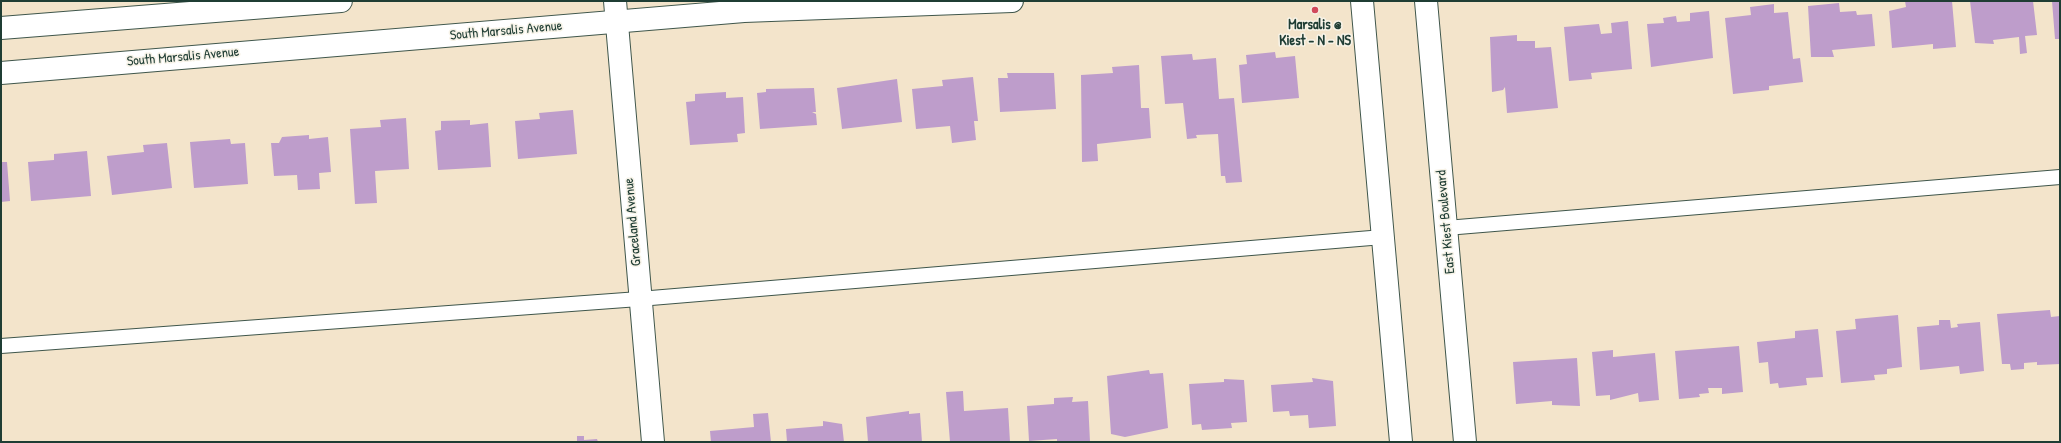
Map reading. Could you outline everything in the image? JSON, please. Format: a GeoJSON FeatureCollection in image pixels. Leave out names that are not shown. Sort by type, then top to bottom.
{"type":"FeatureCollection","features":[{"type":"Feature","properties":{"kind":"main road"},"geometry":{"type":"LineString","coordinates":[[1,28],[341,1]]}},
{"type":"Feature","properties":{"kind":"main road","name":"South Marsalis Avenue"},"geometry":{"type":"LineString","coordinates":[[1,72],[616,11],[744,11],[1012,1]]}},
{"type":"Feature","properties":{"kind":"main road"},"geometry":{"type":"LineString","coordinates":[[1362,1],[1401,442]]}},
{"type":"Feature","properties":{"kind":"main road","name":"East Kiest Boulevard"},"geometry":{"type":"LineString","coordinates":[[1426,1],[1465,442]]}},
{"type":"Feature","properties":{"kind":"main road","name":"Graceland Avenue"},"geometry":{"type":"LineString","coordinates":[[616,11],[639,299],[653,442]]}},
{"type":"Feature","properties":{"kind":"lane"},"geometry":{"type":"LineString","coordinates":[[1446,228],[2060,177]]}},
{"type":"Feature","properties":{"kind":"lane"},"geometry":{"type":"LineString","coordinates":[[1,346],[639,299],[1382,237]]}},
{"type":"Feature","properties":{"kind":"building"},"geometry":{"type":"Polygon","coordinates":[[[1905,1],[1952,1],[1956,47],[1933,49],[1933,44],[1892,48],[1889,11],[1906,7],[1905,1]]]}},
{"type":"Feature","properties":{"kind":"building"},"geometry":{"type":"Polygon","coordinates":[[[1970,1],[2033,1],[2037,35],[2025,36],[2027,53],[2020,54],[2019,37],[1993,40],[1994,44],[1975,43],[1970,1]]]}},
{"type":"Feature","properties":{"kind":"building"},"geometry":{"type":"Polygon","coordinates":[[[2052,1],[2060,1],[2060,39],[2055,39],[2052,1]]]}},
{"type":"Feature","properties":{"kind":"building"},"geometry":{"type":"Polygon","coordinates":[[[1839,3],[1840,12],[1856,11],[1857,15],[1872,14],[1875,46],[1832,50],[1834,57],[1811,57],[1808,6],[1839,3]]]}},
{"type":"Feature","properties":{"kind":"building"},"geometry":{"type":"Polygon","coordinates":[[[1774,4],[1774,13],[1788,12],[1793,59],[1800,58],[1803,82],[1769,86],[1769,90],[1733,94],[1725,18],[1751,15],[1750,7],[1774,4]]]}},
{"type":"Feature","properties":{"kind":"building"},"geometry":{"type":"Polygon","coordinates":[[[1709,11],[1713,58],[1651,67],[1647,24],[1664,23],[1663,18],[1676,16],[1677,22],[1690,21],[1690,13],[1709,11]]]}},
{"type":"Feature","properties":{"kind":"building"},"geometry":{"type":"Polygon","coordinates":[[[1628,21],[1632,69],[1591,73],[1592,79],[1569,81],[1564,27],[1599,24],[1601,34],[1612,33],[1611,23],[1628,21]]]}},
{"type":"Feature","properties":{"kind":"building"},"geometry":{"type":"Polygon","coordinates":[[[1517,35],[1517,41],[1535,41],[1535,48],[1551,47],[1558,108],[1507,113],[1505,87],[1503,90],[1492,92],[1490,37],[1517,35]]]}},
{"type":"Feature","properties":{"kind":"building"},"geometry":{"type":"Polygon","coordinates":[[[1275,52],[1276,58],[1295,56],[1299,98],[1242,103],[1239,65],[1247,64],[1246,55],[1275,52]]]}},
{"type":"Feature","properties":{"kind":"building"},"geometry":{"type":"Polygon","coordinates":[[[1192,54],[1193,60],[1216,58],[1219,99],[1234,98],[1242,182],[1226,183],[1225,176],[1221,176],[1218,134],[1196,135],[1197,138],[1187,139],[1183,103],[1165,104],[1161,56],[1192,54]]]}},
{"type":"Feature","properties":{"kind":"building"},"geometry":{"type":"Polygon","coordinates":[[[1139,65],[1141,108],[1149,108],[1151,138],[1097,144],[1098,161],[1082,162],[1081,75],[1113,73],[1112,67],[1139,65]]]}},
{"type":"Feature","properties":{"kind":"building"},"geometry":{"type":"Polygon","coordinates":[[[1007,73],[1054,73],[1056,109],[1000,112],[998,78],[1008,78],[1007,73]]]}},
{"type":"Feature","properties":{"kind":"building"},"geometry":{"type":"Polygon","coordinates":[[[973,77],[978,121],[974,121],[976,140],[952,143],[950,126],[916,129],[912,89],[943,86],[942,80],[973,77]]]}},
{"type":"Feature","properties":{"kind":"building"},"geometry":{"type":"Polygon","coordinates":[[[897,79],[902,122],[842,129],[837,88],[897,79]]]}},
{"type":"Feature","properties":{"kind":"building"},"geometry":{"type":"Polygon","coordinates":[[[814,88],[816,112],[812,112],[816,114],[817,125],[760,129],[757,93],[766,92],[766,89],[814,88]]]}},
{"type":"Feature","properties":{"kind":"building"},"geometry":{"type":"Polygon","coordinates":[[[726,92],[726,98],[743,97],[745,133],[737,134],[738,142],[690,145],[686,102],[695,101],[695,94],[726,92]]]}},
{"type":"Feature","properties":{"kind":"building"},"geometry":{"type":"Polygon","coordinates":[[[573,110],[577,154],[518,159],[515,121],[540,119],[539,113],[573,110]]]}},
{"type":"Feature","properties":{"kind":"building"},"geometry":{"type":"Polygon","coordinates":[[[406,118],[409,169],[375,171],[377,203],[355,204],[350,129],[381,127],[380,120],[406,118]]]}},
{"type":"Feature","properties":{"kind":"building"},"geometry":{"type":"Polygon","coordinates":[[[470,120],[470,125],[488,123],[491,167],[438,170],[435,131],[441,130],[441,121],[470,120]]]}},
{"type":"Feature","properties":{"kind":"building"},"geometry":{"type":"Polygon","coordinates":[[[309,135],[309,139],[328,137],[331,172],[319,173],[320,189],[298,190],[297,175],[274,176],[271,143],[279,143],[282,137],[309,135]]]}},
{"type":"Feature","properties":{"kind":"building"},"geometry":{"type":"Polygon","coordinates":[[[230,139],[231,144],[245,143],[248,184],[194,188],[190,142],[230,139]]]}},
{"type":"Feature","properties":{"kind":"building"},"geometry":{"type":"Polygon","coordinates":[[[167,143],[172,188],[112,195],[107,156],[144,152],[143,145],[167,143]]]}},
{"type":"Feature","properties":{"kind":"building"},"geometry":{"type":"Polygon","coordinates":[[[87,151],[91,196],[31,201],[28,162],[54,160],[54,154],[87,151]]]}},
{"type":"Feature","properties":{"kind":"building"},"geometry":{"type":"Polygon","coordinates":[[[1,162],[7,162],[10,201],[1,202],[1,162]]]}},
{"type":"Feature","properties":{"kind":"building"},"geometry":{"type":"Polygon","coordinates":[[[2050,310],[2051,317],[2060,316],[2060,364],[2037,365],[2037,362],[2024,363],[2024,369],[2011,370],[2010,364],[2002,364],[1997,314],[2050,310]]]}},
{"type":"Feature","properties":{"kind":"building"},"geometry":{"type":"Polygon","coordinates":[[[1898,315],[1902,367],[1887,369],[1887,374],[1874,375],[1875,380],[1841,383],[1836,331],[1856,329],[1855,319],[1898,315]]]}},
{"type":"Feature","properties":{"kind":"building"},"geometry":{"type":"Polygon","coordinates":[[[1939,320],[1950,320],[1951,328],[1958,327],[1957,324],[1980,322],[1984,371],[1960,374],[1959,366],[1920,370],[1917,327],[1939,325],[1939,320]]]}},
{"type":"Feature","properties":{"kind":"building"},"geometry":{"type":"Polygon","coordinates":[[[1818,329],[1823,377],[1806,378],[1807,385],[1779,388],[1778,383],[1770,384],[1768,362],[1759,363],[1757,342],[1795,338],[1795,331],[1818,329]]]}},
{"type":"Feature","properties":{"kind":"building"},"geometry":{"type":"Polygon","coordinates":[[[1739,346],[1743,392],[1722,394],[1722,388],[1708,388],[1709,393],[1699,394],[1700,397],[1679,399],[1675,351],[1739,346]]]}},
{"type":"Feature","properties":{"kind":"building"},"geometry":{"type":"Polygon","coordinates":[[[1613,350],[1613,357],[1655,353],[1659,400],[1639,402],[1638,393],[1610,400],[1610,395],[1596,396],[1592,352],[1613,350]]]}},
{"type":"Feature","properties":{"kind":"building"},"geometry":{"type":"Polygon","coordinates":[[[1577,358],[1580,406],[1552,405],[1552,401],[1516,404],[1513,362],[1577,358]]]}},
{"type":"Feature","properties":{"kind":"building"},"geometry":{"type":"Polygon","coordinates":[[[1149,370],[1150,374],[1163,373],[1168,428],[1125,437],[1111,434],[1107,376],[1149,370]]]}},
{"type":"Feature","properties":{"kind":"building"},"geometry":{"type":"Polygon","coordinates":[[[1312,378],[1333,381],[1336,426],[1309,428],[1308,415],[1290,416],[1289,411],[1273,412],[1271,385],[1313,382],[1312,378]]]}},
{"type":"Feature","properties":{"kind":"building"},"geometry":{"type":"Polygon","coordinates":[[[1224,379],[1244,380],[1247,422],[1231,423],[1232,428],[1202,430],[1201,424],[1192,425],[1189,384],[1224,382],[1224,379]]]}},
{"type":"Feature","properties":{"kind":"building"},"geometry":{"type":"Polygon","coordinates":[[[963,391],[964,411],[1008,408],[1010,442],[950,442],[946,392],[963,391]]]}},
{"type":"Feature","properties":{"kind":"building"},"geometry":{"type":"Polygon","coordinates":[[[1073,397],[1072,402],[1088,401],[1090,442],[1057,442],[1057,439],[1029,441],[1027,406],[1054,404],[1054,398],[1073,397]]]}},
{"type":"Feature","properties":{"kind":"building"},"geometry":{"type":"Polygon","coordinates":[[[909,411],[909,414],[920,413],[922,442],[868,442],[866,417],[909,411]]]}},
{"type":"Feature","properties":{"kind":"building"},"geometry":{"type":"Polygon","coordinates":[[[768,413],[771,442],[711,442],[710,431],[754,427],[753,414],[768,413]]]}},
{"type":"Feature","properties":{"kind":"building"},"geometry":{"type":"Polygon","coordinates":[[[823,421],[842,424],[844,442],[787,442],[786,429],[823,426],[823,421]]]}},
{"type":"Feature","properties":{"kind":"building"},"geometry":{"type":"Polygon","coordinates":[[[577,436],[584,436],[584,440],[597,439],[598,442],[577,442],[577,436]]]}},
{"type":"Feature","properties":{"kind":"place","name":"Marsalis @ Kiest - N - NS"},"geometry":{"type":"Point","coordinates":[1315,10]}}]}
